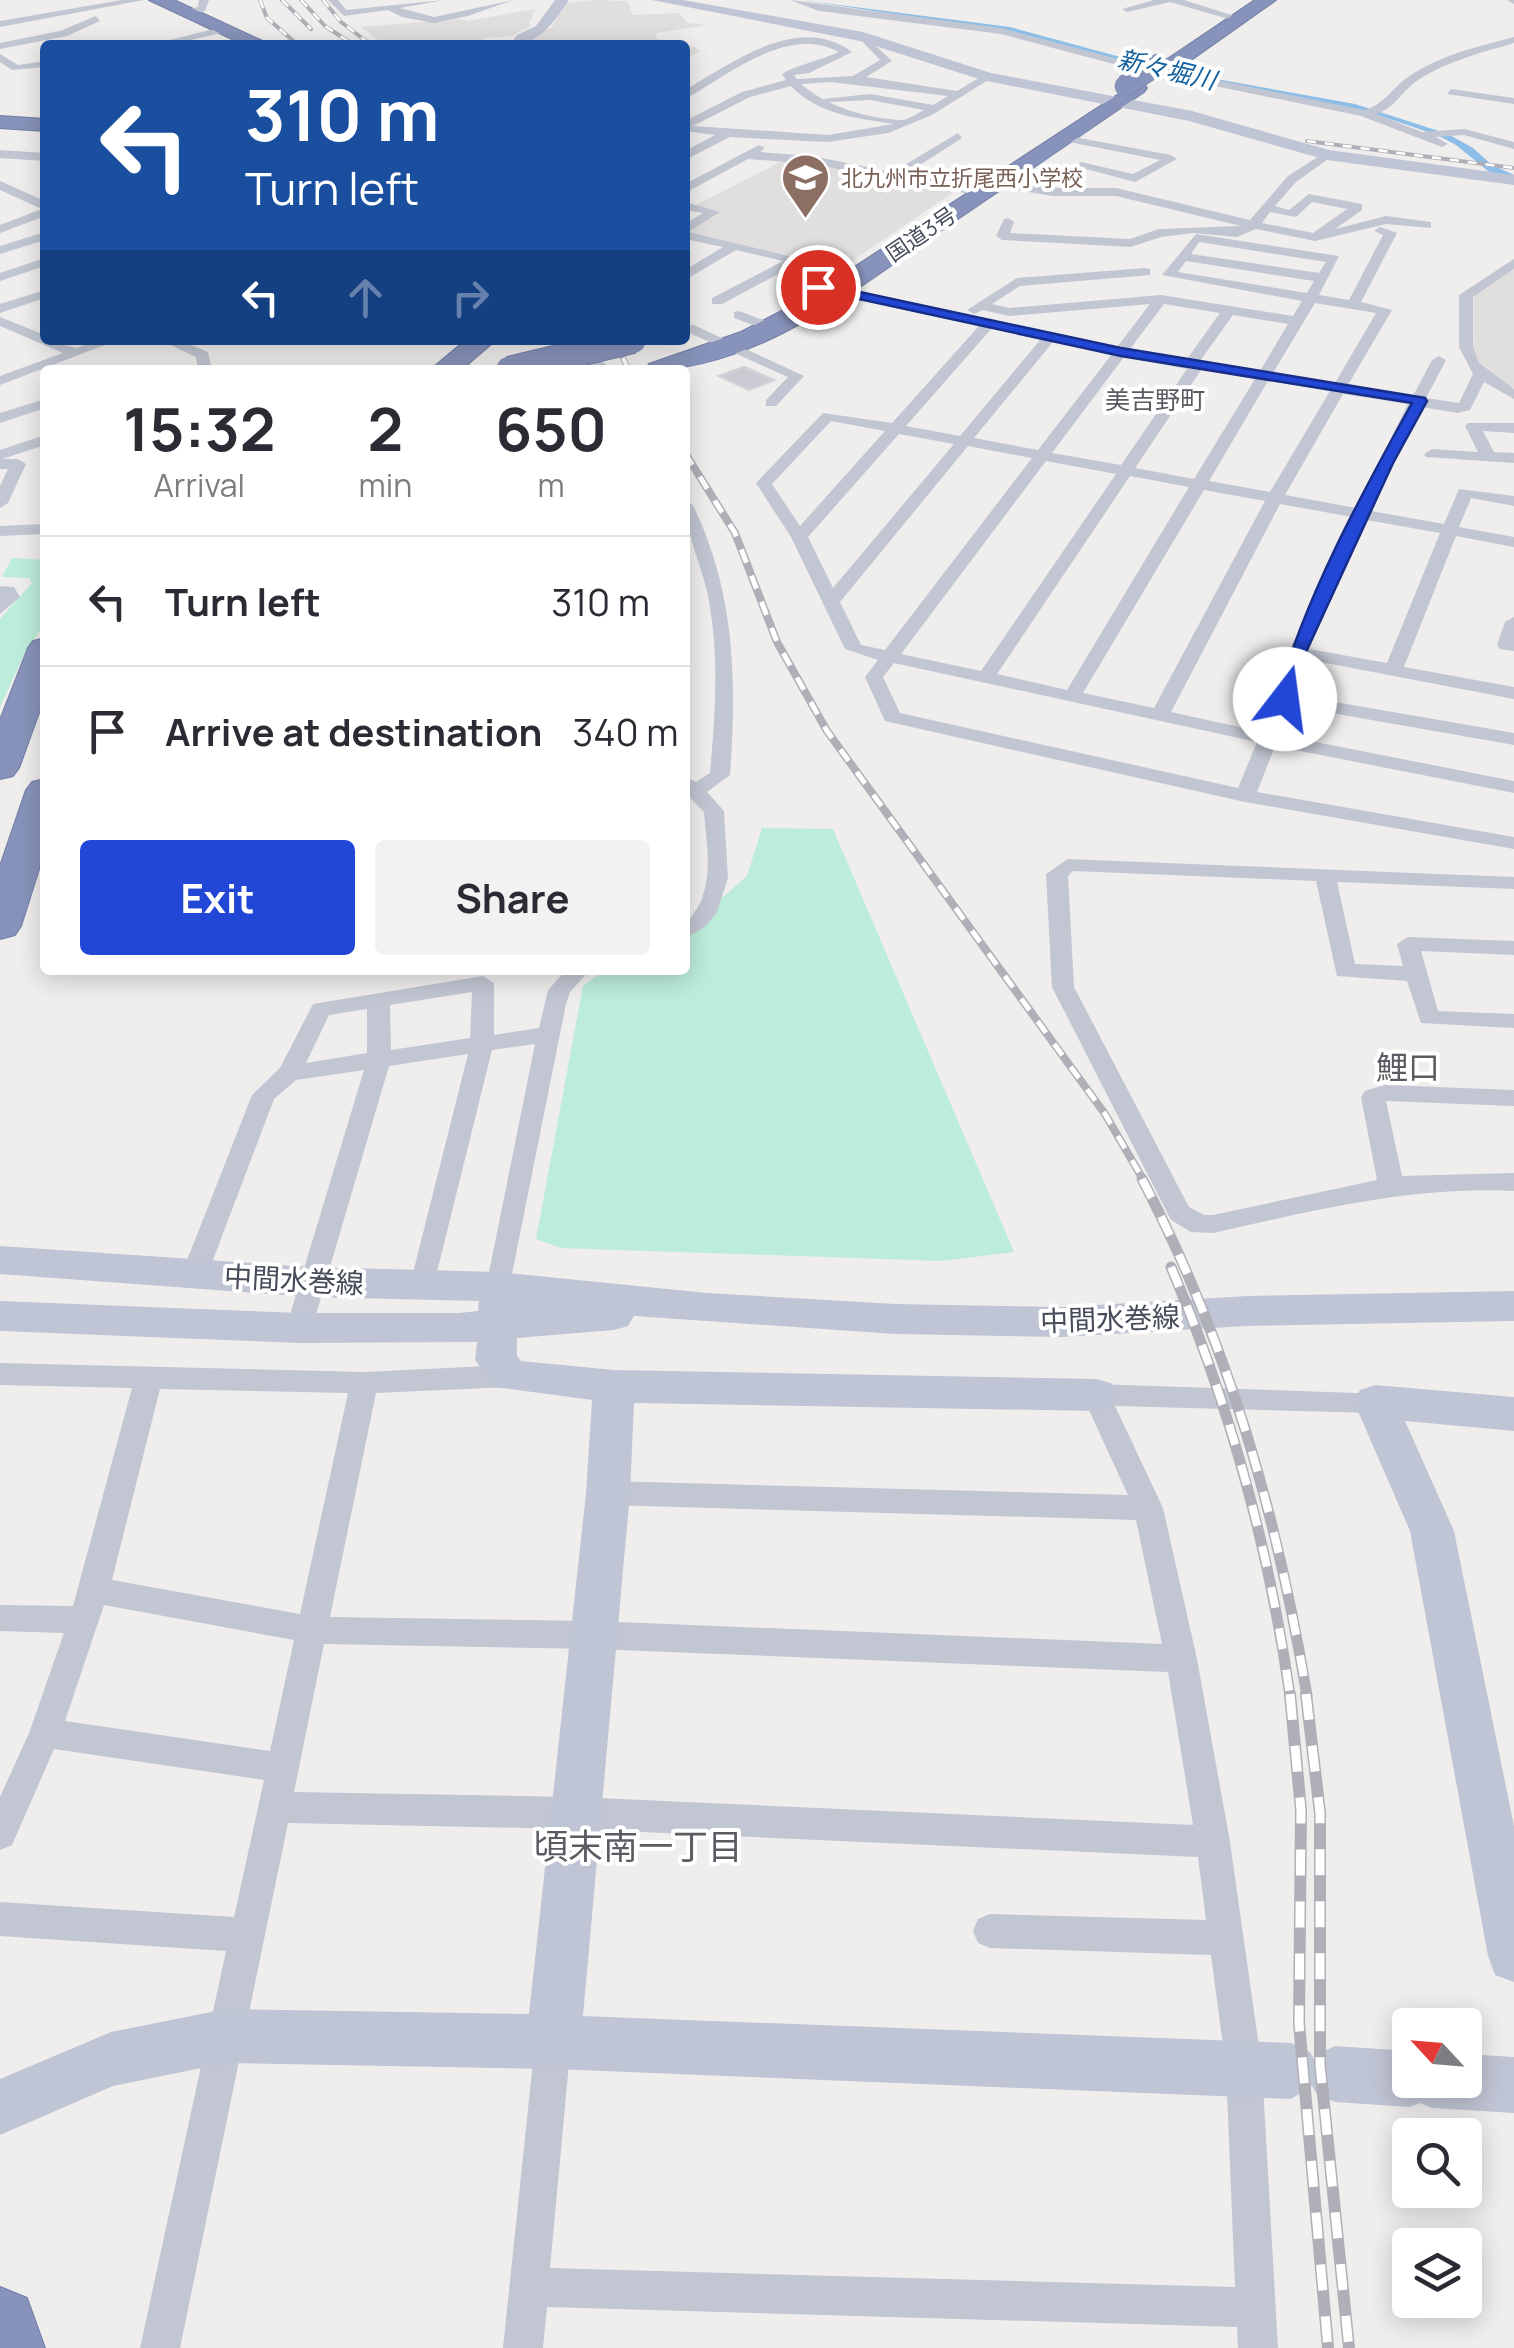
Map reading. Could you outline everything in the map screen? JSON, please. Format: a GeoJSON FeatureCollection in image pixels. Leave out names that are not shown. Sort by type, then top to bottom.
{"type":"FeatureCollection","features":[{"type":"Feature","properties":{"kind":"highway"},"geometry":{"type":"LineString","coordinates":[[158,0],[250,40]]}},
{"type":"Feature","properties":{"kind":"highway","name":"国道3号"},"geometry":{"type":"LineString","coordinates":[[1234,18],[1252,0]]}},
{"type":"Feature","properties":{"kind":"highway","name":"国道3号"},"geometry":{"type":"LineString","coordinates":[[674,365],[772,328],[833,283],[1267,0]]}},
{"type":"Feature","properties":{"kind":"highway","name":"国道3号"},"geometry":{"type":"LineString","coordinates":[[981,186],[1062,138],[1121,93]]}},
{"type":"Feature","properties":{"kind":"highway"},"geometry":{"type":"LineString","coordinates":[[0,125],[40,128]]}},
{"type":"Feature","properties":{"kind":"highway","name":"国道3号"},"geometry":{"type":"LineString","coordinates":[[690,326],[729,304],[833,283]]}},
{"type":"Feature","properties":{"kind":"highway"},"geometry":{"type":"LineString","coordinates":[[450,365],[476,345]]}},
{"type":"Feature","properties":{"kind":"highway"},"geometry":{"type":"LineString","coordinates":[[508,356],[595,345]]}},
{"type":"Feature","properties":{"kind":"highway"},"geometry":{"type":"LineString","coordinates":[[0,768],[40,661]]}},
{"type":"Feature","properties":{"kind":"highway"},"geometry":{"type":"LineString","coordinates":[[0,768],[40,690]]}},
{"type":"Feature","properties":{"kind":"highway"},"geometry":{"type":"LineString","coordinates":[[0,853],[40,753]]}},
{"type":"Feature","properties":{"kind":"highway"},"geometry":{"type":"LineString","coordinates":[[0,926],[40,805]]}},
{"type":"Feature","properties":{"kind":"highway"},"geometry":{"type":"LineString","coordinates":[[0,2325],[7,2348]]}},
{"type":"Feature","properties":{"kind":"street"},"geometry":{"type":"LineString","coordinates":[[0,24],[92,14],[139,0]]}},
{"type":"Feature","properties":{"kind":"street"},"geometry":{"type":"LineString","coordinates":[[185,13],[202,9],[204,0]]}},
{"type":"Feature","properties":{"kind":"street"},"geometry":{"type":"LineString","coordinates":[[333,0],[344,13],[439,0]]}},
{"type":"Feature","properties":{"kind":"street"},"geometry":{"type":"LineString","coordinates":[[392,8],[406,18],[440,18],[508,0]]}},
{"type":"Feature","properties":{"kind":"street"},"geometry":{"type":"LineString","coordinates":[[521,40],[542,29],[562,0]]}},
{"type":"Feature","properties":{"kind":"street"},"geometry":{"type":"LineString","coordinates":[[660,0],[864,37],[988,77],[1076,94],[1121,93],[1327,155],[1509,182]]}},
{"type":"Feature","properties":{"kind":"street"},"geometry":{"type":"LineString","coordinates":[[795,0],[897,19],[1002,31],[1132,66],[1364,113],[1435,136],[1514,136]]}},
{"type":"Feature","properties":{"kind":"street"},"geometry":{"type":"LineString","coordinates":[[0,15],[65,1],[92,14]]}},
{"type":"Feature","properties":{"kind":"street"},"geometry":{"type":"LineString","coordinates":[[1127,9],[1161,1],[1234,18]]}},
{"type":"Feature","properties":{"kind":"street"},"geometry":{"type":"LineString","coordinates":[[827,4],[1017,28],[1226,79]]}},
{"type":"Feature","properties":{"kind":"street"},"geometry":{"type":"LineString","coordinates":[[0,46],[62,34],[92,14]]}},
{"type":"Feature","properties":{"kind":"street"},"geometry":{"type":"LineString","coordinates":[[179,40],[226,30]]}},
{"type":"Feature","properties":{"kind":"street"},"geometry":{"type":"LineString","coordinates":[[856,79],[887,62],[864,37]]}},
{"type":"Feature","properties":{"kind":"street"},"geometry":{"type":"LineString","coordinates":[[690,92],[739,63],[801,38],[838,45],[847,52],[805,71],[785,72],[739,63]]}},
{"type":"Feature","properties":{"kind":"street"},"geometry":{"type":"LineString","coordinates":[[1364,113],[1381,109],[1410,80],[1448,58],[1514,40]]}},
{"type":"Feature","properties":{"kind":"street"},"geometry":{"type":"LineString","coordinates":[[0,57],[16,68],[40,65]]}},
{"type":"Feature","properties":{"kind":"street"},"geometry":{"type":"LineString","coordinates":[[785,72],[810,100],[832,110],[908,124]]}},
{"type":"Feature","properties":{"kind":"street"},"geometry":{"type":"LineString","coordinates":[[690,127],[782,136],[850,135],[908,124],[988,77]]}},
{"type":"Feature","properties":{"kind":"street"},"geometry":{"type":"LineString","coordinates":[[690,123],[747,94],[794,84],[856,79],[957,94]]}},
{"type":"Feature","properties":{"kind":"street"},"geometry":{"type":"LineString","coordinates":[[1244,83],[1381,109]]}},
{"type":"Feature","properties":{"kind":"street"},"geometry":{"type":"LineString","coordinates":[[1450,92],[1514,101]]}},
{"type":"Feature","properties":{"kind":"street"},"geometry":{"type":"LineString","coordinates":[[810,100],[864,97],[932,108]]}},
{"type":"Feature","properties":{"kind":"street"},"geometry":{"type":"LineString","coordinates":[[1244,132],[1272,125],[1364,140]]}},
{"type":"Feature","properties":{"kind":"street"},"geometry":{"type":"LineString","coordinates":[[690,153],[728,133]]}},
{"type":"Feature","properties":{"kind":"street"},"geometry":{"type":"LineString","coordinates":[[690,186],[782,136]]}},
{"type":"Feature","properties":{"kind":"street"},"geometry":{"type":"LineString","coordinates":[[896,176],[958,136]]}},
{"type":"Feature","properties":{"kind":"street"},"geometry":{"type":"LineString","coordinates":[[1389,143],[1428,149],[1435,136]]}},
{"type":"Feature","properties":{"kind":"street"},"geometry":{"type":"LineString","coordinates":[[1062,138],[1171,160],[1135,178],[1080,166]]}},
{"type":"Feature","properties":{"kind":"street"},"geometry":{"type":"LineString","coordinates":[[1489,138],[1514,146]]}},
{"type":"Feature","properties":{"kind":"street"},"geometry":{"type":"LineString","coordinates":[[839,164],[874,143]]}},
{"type":"Feature","properties":{"kind":"street"},"geometry":{"type":"LineString","coordinates":[[0,154],[40,157]]}},
{"type":"Feature","properties":{"kind":"street"},"geometry":{"type":"LineString","coordinates":[[747,155],[839,164],[896,176],[981,186],[1116,192],[1252,226],[1315,237],[1386,220],[1427,226]]}},
{"type":"Feature","properties":{"kind":"street"},"geometry":{"type":"LineString","coordinates":[[1008,222],[1002,236],[1130,244],[1159,233],[1194,229],[1236,233],[1252,226],[1292,179],[1327,155]]}},
{"type":"Feature","properties":{"kind":"street"},"geometry":{"type":"LineString","coordinates":[[1159,165],[1175,170]]}},
{"type":"Feature","properties":{"kind":"street"},"geometry":{"type":"LineString","coordinates":[[0,185],[40,206]]}},
{"type":"Feature","properties":{"kind":"street"},"geometry":{"type":"LineString","coordinates":[[0,198],[16,192]]}},
{"type":"Feature","properties":{"kind":"street"},"geometry":{"type":"LineString","coordinates":[[1267,208],[1292,214],[1309,198],[1358,206],[1315,237]]}},
{"type":"Feature","properties":{"kind":"street"},"geometry":{"type":"LineString","coordinates":[[690,207],[714,212],[690,229]]}},
{"type":"Feature","properties":{"kind":"street"},"geometry":{"type":"LineString","coordinates":[[0,229],[40,211]]}},
{"type":"Feature","properties":{"kind":"street"},"geometry":{"type":"LineString","coordinates":[[1353,305],[1391,232],[1380,231]]}},
{"type":"Feature","properties":{"kind":"street"},"geometry":{"type":"LineString","coordinates":[[690,233],[794,260],[833,283],[960,318],[1121,352],[1464,407],[1480,374]]}},
{"type":"Feature","properties":{"kind":"street"},"geometry":{"type":"LineString","coordinates":[[0,250],[40,238]]}},
{"type":"Feature","properties":{"kind":"street"},"geometry":{"type":"LineString","coordinates":[[1159,717],[1385,310],[1169,276],[1196,238],[1373,266]]}},
{"type":"Feature","properties":{"kind":"street"},"geometry":{"type":"LineString","coordinates":[[1083,277],[1089,242]]}},
{"type":"Feature","properties":{"kind":"street"},"geometry":{"type":"LineString","coordinates":[[690,273],[734,246]]}},
{"type":"Feature","properties":{"kind":"street"},"geometry":{"type":"LineString","coordinates":[[1182,256],[1323,278]]}},
{"type":"Feature","properties":{"kind":"street"},"geometry":{"type":"LineString","coordinates":[[1071,698],[1334,259]]}},
{"type":"Feature","properties":{"kind":"street"},"geometry":{"type":"LineString","coordinates":[[729,304],[794,260]]}},
{"type":"Feature","properties":{"kind":"street"},"geometry":{"type":"LineString","coordinates":[[690,263],[700,266]]}},
{"type":"Feature","properties":{"kind":"street"},"geometry":{"type":"LineString","coordinates":[[1514,263],[1466,295],[1467,361],[1514,395]]}},
{"type":"Feature","properties":{"kind":"street"},"geometry":{"type":"LineString","coordinates":[[0,277],[40,264]]}},
{"type":"Feature","properties":{"kind":"street"},"geometry":{"type":"LineString","coordinates":[[960,318],[1018,282],[1145,272]]}},
{"type":"Feature","properties":{"kind":"street"},"geometry":{"type":"LineString","coordinates":[[690,286],[772,328]]}},
{"type":"Feature","properties":{"kind":"street"},"geometry":{"type":"LineString","coordinates":[[0,310],[40,296]]}},
{"type":"Feature","properties":{"kind":"street"},"geometry":{"type":"LineString","coordinates":[[982,306],[1008,312],[1160,299],[1297,320]]}},
{"type":"Feature","properties":{"kind":"street"},"geometry":{"type":"LineString","coordinates":[[1160,299],[874,678],[892,716],[1244,796],[1514,843]]}},
{"type":"Feature","properties":{"kind":"street"},"geometry":{"type":"LineString","coordinates":[[1192,364],[1229,310]]}},
{"type":"Feature","properties":{"kind":"street"},"geometry":{"type":"LineString","coordinates":[[0,321],[40,338]]}},
{"type":"Feature","properties":{"kind":"street"},"geometry":{"type":"LineString","coordinates":[[798,537],[988,325]]}},
{"type":"Feature","properties":{"kind":"street"},"geometry":{"type":"LineString","coordinates":[[690,329],[797,376],[771,404]]}},
{"type":"Feature","properties":{"kind":"street"},"geometry":{"type":"LineString","coordinates":[[0,344],[40,330]]}},
{"type":"Feature","properties":{"kind":"street"},"geometry":{"type":"LineString","coordinates":[[830,602],[1048,338]]}},
{"type":"Feature","properties":{"kind":"street"},"geometry":{"type":"LineString","coordinates":[[56,345],[74,353]]}},
{"type":"Feature","properties":{"kind":"street"},"geometry":{"type":"LineString","coordinates":[[41,365],[97,345]]}},
{"type":"Feature","properties":{"kind":"street"},"geometry":{"type":"LineString","coordinates":[[179,345],[202,355],[204,365]]}},
{"type":"Feature","properties":{"kind":"street"},"geometry":{"type":"LineString","coordinates":[[188,349],[199,345]]}},
{"type":"Feature","properties":{"kind":"street"},"geometry":{"type":"LineString","coordinates":[[508,356],[582,357],[602,365]]}},
{"type":"Feature","properties":{"kind":"street"},"geometry":{"type":"LineString","coordinates":[[1244,796],[1285,699],[1298,652],[1439,360]]}},
{"type":"Feature","properties":{"kind":"street"},"geometry":{"type":"LineString","coordinates":[[984,680],[1195,368],[1192,364]]}},
{"type":"Feature","properties":{"kind":"street"},"geometry":{"type":"LineString","coordinates":[[0,380],[40,365]]}},
{"type":"Feature","properties":{"kind":"street"},"geometry":{"type":"LineString","coordinates":[[0,418],[40,406]]}},
{"type":"Feature","properties":{"kind":"street"},"geometry":{"type":"LineString","coordinates":[[1514,542],[828,416],[764,482],[798,537],[854,650],[1267,740],[1514,787]]}},
{"type":"Feature","properties":{"kind":"street"},"geometry":{"type":"LineString","coordinates":[[1488,456],[1473,426],[1514,428]]}},
{"type":"Feature","properties":{"kind":"street"},"geometry":{"type":"LineString","coordinates":[[0,455],[40,442]]}},
{"type":"Feature","properties":{"kind":"street"},"geometry":{"type":"LineString","coordinates":[[1432,454],[1514,458]]}},
{"type":"Feature","properties":{"kind":"street"},"geometry":{"type":"LineString","coordinates":[[0,464],[18,464],[0,503]]}},
{"type":"Feature","properties":{"kind":"street"},"geometry":{"type":"LineString","coordinates":[[1393,672],[1464,492],[1514,500]]}},
{"type":"Feature","properties":{"kind":"street"},"geometry":{"type":"LineString","coordinates":[[690,515],[714,570],[725,668],[720,775],[690,787],[714,811],[717,895],[702,920],[690,928]]}},
{"type":"Feature","properties":{"kind":"street"},"geometry":{"type":"LineString","coordinates":[[0,530],[40,529]]}},
{"type":"Feature","properties":{"kind":"street"},"geometry":{"type":"LineString","coordinates":[[0,591],[8,591],[11,596],[0,609]]}},
{"type":"Feature","properties":{"kind":"street"},"geometry":{"type":"LineString","coordinates":[[1514,622],[1506,644],[1514,646]]}},
{"type":"Feature","properties":{"kind":"street"},"geometry":{"type":"LineString","coordinates":[[1298,652],[1514,693]]}},
{"type":"Feature","properties":{"kind":"street"},"geometry":{"type":"LineString","coordinates":[[1285,699],[1514,738]]}},
{"type":"Feature","properties":{"kind":"street"},"geometry":{"type":"LineString","coordinates":[[1514,883],[1068,865],[1056,874],[1064,987],[1180,1213],[1188,1220],[1213,1224],[1391,1186],[1514,1182]]}},
{"type":"Feature","properties":{"kind":"street"},"geometry":{"type":"LineString","coordinates":[[1325,874],[1345,970],[1417,974]]}},
{"type":"Feature","properties":{"kind":"street"},"geometry":{"type":"LineString","coordinates":[[1514,948],[1408,944],[1429,1018],[1514,1022]]}},
{"type":"Feature","properties":{"kind":"street"},"geometry":{"type":"LineString","coordinates":[[509,1376],[496,1360],[499,1305],[559,990],[573,975]]}},
{"type":"Feature","properties":{"kind":"street"},"geometry":{"type":"LineString","coordinates":[[195,1273],[264,1095],[289,1073],[321,1009],[482,983],[482,1044],[423,1285]]}},
{"type":"Feature","properties":{"kind":"street"},"geometry":{"type":"LineString","coordinates":[[300,1328],[379,1060],[378,998]]}},
{"type":"Feature","properties":{"kind":"street"},"geometry":{"type":"LineString","coordinates":[[289,1073],[550,1034]]}},
{"type":"Feature","properties":{"kind":"street"},"geometry":{"type":"LineString","coordinates":[[1391,1186],[1372,1097],[1385,1093],[1514,1098]]}},
{"type":"Feature","properties":{"kind":"street","name":"中間水巻線"},"geometry":{"type":"LineString","coordinates":[[0,1260],[311,1282],[423,1285],[499,1305],[706,1308],[895,1319],[1062,1322],[1248,1311],[1514,1306]]}},
{"type":"Feature","properties":{"kind":"street","name":"中間水巻線"},"geometry":{"type":"LineString","coordinates":[[0,1316],[300,1328],[459,1328],[499,1305]]}},
{"type":"Feature","properties":{"kind":"street"},"geometry":{"type":"LineString","coordinates":[[0,1374],[364,1383],[509,1376],[614,1386],[1375,1402],[1514,1414]]}},
{"type":"Feature","properties":{"kind":"street"},"geometry":{"type":"LineString","coordinates":[[0,1834],[45,1732],[80,1620],[94,1590],[149,1376]]}},
{"type":"Feature","properties":{"kind":"street"},"geometry":{"type":"LineString","coordinates":[[160,2348],[364,1383]]}},
{"type":"Feature","properties":{"kind":"street"},"geometry":{"type":"LineString","coordinates":[[522,2348],[608,1494],[614,1386]]}},
{"type":"Feature","properties":{"kind":"street"},"geometry":{"type":"LineString","coordinates":[[1096,1395],[1148,1508],[1181,1659],[1227,1938],[1290,2071],[1258,2308],[1258,2348]]}},
{"type":"Feature","properties":{"kind":"street"},"geometry":{"type":"LineString","coordinates":[[1375,1402],[1432,1531],[1514,1956]]}},
{"type":"Feature","properties":{"kind":"street"},"geometry":{"type":"LineString","coordinates":[[608,1494],[1148,1508]]}},
{"type":"Feature","properties":{"kind":"street"},"geometry":{"type":"LineString","coordinates":[[94,1590],[312,1630],[594,1635],[1181,1659]]}},
{"type":"Feature","properties":{"kind":"street"},"geometry":{"type":"LineString","coordinates":[[0,1618],[80,1620]]}},
{"type":"Feature","properties":{"kind":"street"},"geometry":{"type":"LineString","coordinates":[[45,1732],[283,1768]]}},
{"type":"Feature","properties":{"kind":"street"},"geometry":{"type":"LineString","coordinates":[[275,1807],[575,1813],[1214,1842]]}},
{"type":"Feature","properties":{"kind":"street"},"geometry":{"type":"LineString","coordinates":[[0,1919],[248,1935]]}},
{"type":"Feature","properties":{"kind":"street"},"geometry":{"type":"LineString","coordinates":[[990,1931],[1227,1938]]}},
{"type":"Feature","properties":{"kind":"street"},"geometry":{"type":"LineString","coordinates":[[0,2107],[110,2059],[226,2036],[553,2042],[1392,2077]]}},
{"type":"Feature","properties":{"kind":"street"},"geometry":{"type":"LineString","coordinates":[[1482,2083],[1514,2085]]}},
{"type":"Feature","properties":{"kind":"street"},"geometry":{"type":"LineString","coordinates":[[528,2288],[1258,2308]]}},
{"type":"Feature","properties":{"kind":"shaded area"},"geometry":{"type":"Polygon","coordinates":[[[627,1],[633,15],[679,13],[688,23],[708,25],[656,33],[657,39],[662,40],[527,40],[552,27],[564,3],[627,1]]]}},
{"type":"Feature","properties":{"kind":"shaded area"},"geometry":{"type":"Polygon","coordinates":[[[536,9],[529,24],[532,25],[512,36],[484,40],[378,40],[361,27],[461,19],[536,9]]]}},
{"type":"Feature","properties":{"kind":"shaded area","name":"北九州市立折尾西小学校"},"geometry":{"type":"Polygon","coordinates":[[[784,160],[957,190],[843,267],[690,234],[690,230],[716,212],[694,206],[784,160]]]}},
{"type":"Feature","properties":{"kind":"shaded area"},"geometry":{"type":"Polygon","coordinates":[[[1514,269],[1514,388],[1478,369],[1473,357],[1474,296],[1514,269]]]}},
{"type":"Feature","properties":{"kind":"green space"},"geometry":{"type":"Polygon","coordinates":[[[12,558],[40,560],[40,631],[25,652],[0,707],[0,619],[32,583],[29,578],[2,577],[12,558]]]}},
{"type":"Feature","properties":{"kind":"green space"},"geometry":{"type":"Polygon","coordinates":[[[762,828],[833,829],[1014,1252],[942,1261],[561,1248],[536,1239],[583,986],[598,975],[690,975],[690,920],[705,913],[747,876],[762,828]]]}},
{"type":"Feature","properties":{"kind":"water"},"geometry":{"type":"Polygon","coordinates":[[[800,0],[1010,27],[1172,71],[1355,104],[1448,134],[1492,165],[1514,175],[1514,183],[1488,171],[1437,135],[1366,111],[1136,66],[1003,30],[800,0]]]}},
{"type":"Feature","properties":{"kind":"building"},"geometry":{"type":"Polygon","coordinates":[[[744,367],[774,380],[749,390],[719,376],[744,367]]]}},
{"type":"Feature","properties":{"kind":"railway"},"geometry":{"type":"LineString","coordinates":[[260,0],[267,18],[292,40]]}},
{"type":"Feature","properties":{"kind":"railway"},"geometry":{"type":"LineString","coordinates":[[282,0],[311,29]]}},
{"type":"Feature","properties":{"kind":"railway"},"geometry":{"type":"LineString","coordinates":[[301,0],[325,26],[346,40]]}},
{"type":"Feature","properties":{"kind":"railway"},"geometry":{"type":"LineString","coordinates":[[323,0],[341,22],[364,40]]}},
{"type":"Feature","properties":{"kind":"railway"},"geometry":{"type":"LineString","coordinates":[[1307,141],[1514,168]]}},
{"type":"Feature","properties":{"kind":"railway"},"geometry":{"type":"LineString","coordinates":[[616,345],[626,365]]}},
{"type":"Feature","properties":{"kind":"railway"},"geometry":{"type":"LineString","coordinates":[[690,461],[735,533],[777,642],[827,731],[1105,1114],[1144,1181]]}},
{"type":"Feature","properties":{"kind":"railway"},"geometry":{"type":"LineString","coordinates":[[1142,1179],[1200,1303],[1246,1431],[1281,1562],[1307,1696]]}},
{"type":"Feature","properties":{"kind":"railway"},"geometry":{"type":"LineString","coordinates":[[1171,1267],[1212,1372],[1245,1478],[1271,1586],[1290,1696]]}},
{"type":"Feature","properties":{"kind":"railway"},"geometry":{"type":"LineString","coordinates":[[1290,1694],[1301,1810],[1299,2023],[1328,2348]]}},
{"type":"Feature","properties":{"kind":"railway"},"geometry":{"type":"LineString","coordinates":[[1306,1694],[1320,1813],[1320,2065],[1349,2348]]}},
{"type":"Feature","properties":{"kind":"place","name":"北九州市立折尾西小学校"},"geometry":{"type":"Point","coordinates":[806,220]}},
{"type":"Feature","properties":{"kind":"district","name":"美吉野町"},"geometry":{"type":"Point","coordinates":[1155,399]}},
{"type":"Feature","properties":{"kind":"district","name":"鯉口"},"geometry":{"type":"Point","coordinates":[1408,1067]}},
{"type":"Feature","properties":{"kind":"district","name":"頃末南一丁目"},"geometry":{"type":"Point","coordinates":[638,1846]}},
{"type":"Feature","properties":{"kind":"route"},"geometry":{"type":"LineString","coordinates":[[818,287],[1121,352],[1420,401],[1386,463],[1298,652],[1285,699]]}},
{"type":"Feature","properties":{"kind":"water label","name":"新々堀川"},"geometry":{"type":"Point","coordinates":[1167,69]}}]}
